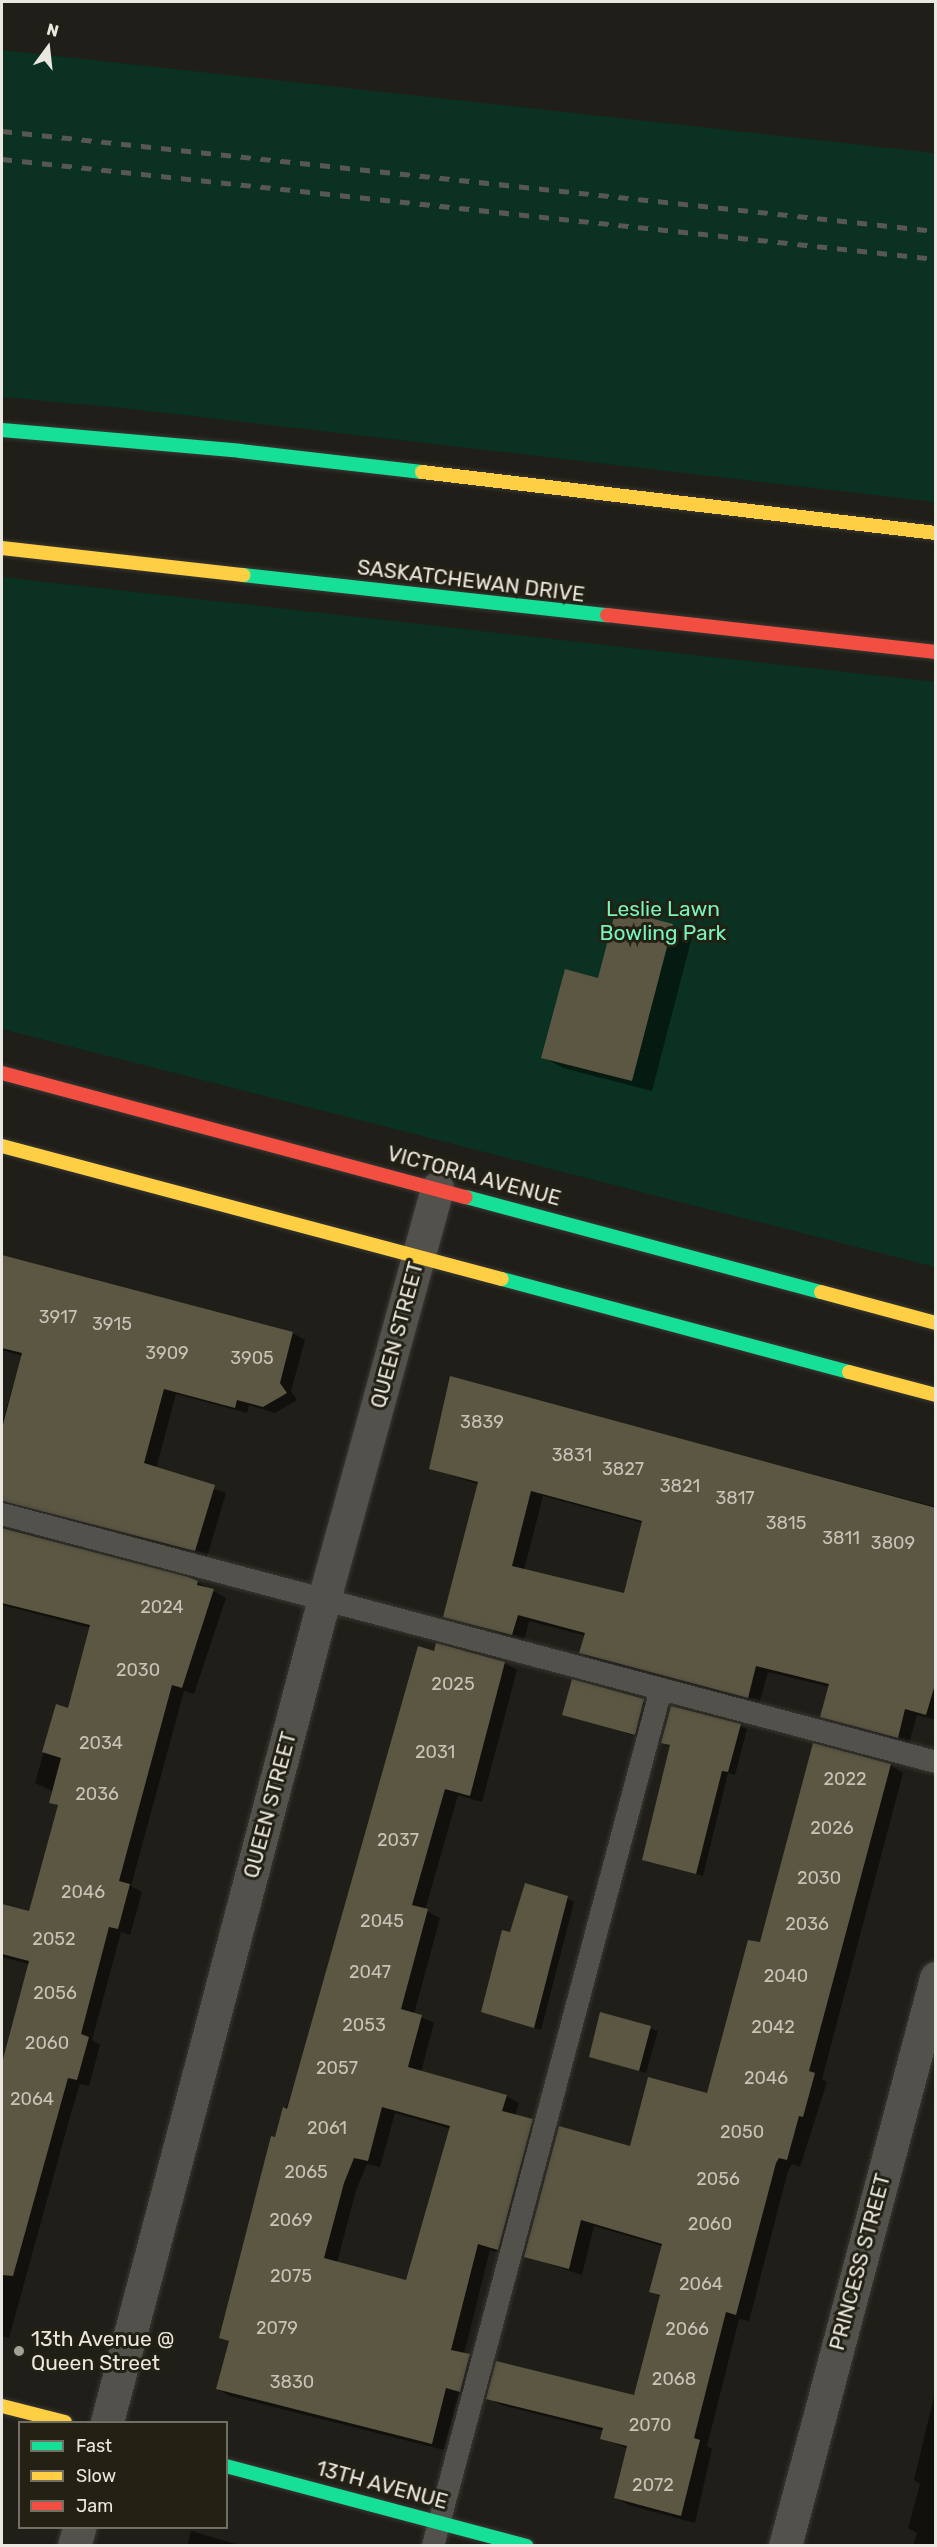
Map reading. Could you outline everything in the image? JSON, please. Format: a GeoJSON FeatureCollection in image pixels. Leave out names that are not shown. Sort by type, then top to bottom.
{"type":"FeatureCollection","features":[{"type":"Feature","properties":{"kind":"street"},"geometry":{"type":"LineString","coordinates":[[2,430],[240,451],[936,533]]}},
{"type":"Feature","properties":{"kind":"street","name":"SASKATCHEWAN DRIVE"},"geometry":{"type":"LineString","coordinates":[[2,548],[936,652]]}},
{"type":"Feature","properties":{"kind":"street","name":"VICTORIA AVENUE"},"geometry":{"type":"LineString","coordinates":[[2,1073],[936,1323]]}},
{"type":"Feature","properties":{"kind":"street"},"geometry":{"type":"LineString","coordinates":[[2,1146],[418,1260],[936,1395]]}},
{"type":"Feature","properties":{"kind":"street","name":"QUEEN STREET"},"geometry":{"type":"LineString","coordinates":[[107,2421],[324,1599],[437,1188]]}},
{"type":"Feature","properties":{"kind":"street","name":"PRINCESS STREET"},"geometry":{"type":"LineString","coordinates":[[785,2546],[936,1978]]}},
{"type":"Feature","properties":{"kind":"street"},"geometry":{"type":"LineString","coordinates":[[2,2406],[61,2421]]}},
{"type":"Feature","properties":{"kind":"street","name":"13TH AVENUE"},"geometry":{"type":"LineString","coordinates":[[228,2467],[527,2546]]}},
{"type":"Feature","properties":{"kind":"street"},"geometry":{"type":"LineString","coordinates":[[74,2546],[79,2529]]}},
{"type":"Feature","properties":{"kind":"lane"},"geometry":{"type":"LineString","coordinates":[[2,1514],[936,1762]]}},
{"type":"Feature","properties":{"kind":"lane"},"geometry":{"type":"LineString","coordinates":[[433,2546],[661,1689]]}},
{"type":"Feature","properties":{"kind":"green space"},"geometry":{"type":"Polygon","coordinates":[[[2,50],[935,153],[935,502],[123,408],[2,397],[2,50]]]}},
{"type":"Feature","properties":{"kind":"green space","name":"Leslie Lawn Bowling Park"},"geometry":{"type":"Polygon","coordinates":[[[2,577],[935,682],[935,1267],[2,1029],[2,577]]]}},
{"type":"Feature","properties":{"kind":"building"},"geometry":{"type":"Polygon","coordinates":[[[616,909],[673,924],[632,1081],[541,1058],[565,969],[598,978],[616,909]]]}},
{"type":"Feature","properties":{"kind":"building"},"geometry":{"type":"Polygon","coordinates":[[[2,1255],[293,1332],[280,1383],[287,1393],[263,1407],[237,1400],[235,1408],[164,1389],[144,1463],[215,1485],[195,1551],[2,1501],[2,1428],[22,1353],[2,1348],[2,1255]]]}},
{"type":"Feature","properties":{"kind":"building"},"geometry":{"type":"Polygon","coordinates":[[[450,1376],[936,1508],[936,1681],[926,1715],[905,1709],[898,1738],[820,1717],[829,1684],[756,1666],[748,1698],[579,1653],[585,1633],[518,1615],[512,1635],[443,1617],[478,1482],[429,1469],[450,1376]],[[531,1491],[512,1566],[624,1593],[642,1521],[531,1491]]]}},
{"type":"Feature","properties":{"kind":"building"},"geometry":{"type":"Polygon","coordinates":[[[2,1528],[188,1577],[198,1581],[197,1585],[214,1589],[182,1688],[172,1685],[119,1881],[130,1884],[118,1929],[109,1927],[81,2034],[89,2037],[77,2080],[68,2078],[13,2276],[2,2275],[2,2063],[29,1961],[2,1954],[2,1904],[29,1911],[58,1805],[49,1803],[61,1758],[42,1752],[56,1704],[68,1708],[90,1625],[2,1603],[2,1528]]]}},
{"type":"Feature","properties":{"kind":"building"},"geometry":{"type":"Polygon","coordinates":[[[436,1643],[505,1662],[470,1796],[445,1789],[412,1905],[428,1909],[401,2009],[422,2015],[408,2067],[507,2095],[502,2111],[533,2119],[498,2250],[478,2244],[451,2350],[470,2354],[460,2392],[446,2388],[432,2444],[216,2389],[229,2341],[219,2338],[271,2136],[275,2137],[283,2107],[287,2109],[418,1646],[434,1651],[436,1643]],[[382,2107],[368,2161],[354,2158],[344,2183],[324,2258],[406,2280],[450,2126],[382,2107]]]}},
{"type":"Feature","properties":{"kind":"building"},"geometry":{"type":"Polygon","coordinates":[[[572,1679],[644,1699],[635,1735],[562,1715],[572,1679]]]}},
{"type":"Feature","properties":{"kind":"building"},"geometry":{"type":"Polygon","coordinates":[[[671,1706],[741,1724],[728,1772],[722,1771],[696,1874],[642,1860],[670,1745],[661,1743],[671,1706]]]}},
{"type":"Feature","properties":{"kind":"building"},"geometry":{"type":"Polygon","coordinates":[[[813,1743],[891,1764],[809,2071],[815,2073],[803,2117],[799,2116],[787,2160],[779,2158],[776,2163],[736,2315],[726,2312],[694,2438],[700,2440],[681,2516],[614,2498],[627,2446],[600,2439],[603,2428],[486,2399],[496,2361],[634,2395],[660,2295],[649,2292],[662,2244],[581,2220],[569,2269],[524,2257],[559,2126],[630,2146],[648,2077],[707,2093],[748,1940],[760,1942],[813,1743]]]}},
{"type":"Feature","properties":{"kind":"building"},"geometry":{"type":"Polygon","coordinates":[[[525,1883],[568,1896],[534,2028],[481,2012],[502,1930],[510,1932],[525,1883]]]}},
{"type":"Feature","properties":{"kind":"building"},"geometry":{"type":"Polygon","coordinates":[[[600,2012],[651,2026],[639,2071],[589,2057],[600,2012]]]}},
{"type":"Feature","properties":{"kind":"railway"},"geometry":{"type":"LineString","coordinates":[[2,131],[936,231]]}},
{"type":"Feature","properties":{"kind":"railway"},"geometry":{"type":"LineString","coordinates":[[2,159],[936,259]]}},
{"type":"Feature","properties":{"kind":"traffic: fast"},"geometry":{"type":"LineString","coordinates":[[2,430],[240,451],[422,472]]}},
{"type":"Feature","properties":{"kind":"traffic: fast"},"geometry":{"type":"LineString","coordinates":[[243,575],[607,615]]}},
{"type":"Feature","properties":{"kind":"traffic: fast"},"geometry":{"type":"LineString","coordinates":[[466,1197],[821,1292]]}},
{"type":"Feature","properties":{"kind":"traffic: fast"},"geometry":{"type":"LineString","coordinates":[[502,1279],[849,1372]]}},
{"type":"Feature","properties":{"kind":"traffic: fast"},"geometry":{"type":"LineString","coordinates":[[228,2467],[527,2546]]}},
{"type":"Feature","properties":{"kind":"traffic: slow"},"geometry":{"type":"LineString","coordinates":[[422,472],[936,533]]}},
{"type":"Feature","properties":{"kind":"traffic: slow"},"geometry":{"type":"LineString","coordinates":[[2,548],[243,575]]}},
{"type":"Feature","properties":{"kind":"traffic: slow"},"geometry":{"type":"LineString","coordinates":[[2,1146],[502,1279]]}},
{"type":"Feature","properties":{"kind":"traffic: slow"},"geometry":{"type":"LineString","coordinates":[[821,1292],[936,1323]]}},
{"type":"Feature","properties":{"kind":"traffic: slow"},"geometry":{"type":"LineString","coordinates":[[849,1372],[936,1395]]}},
{"type":"Feature","properties":{"kind":"traffic: slow"},"geometry":{"type":"LineString","coordinates":[[2,2406],[61,2421]]}},
{"type":"Feature","properties":{"kind":"traffic: jam"},"geometry":{"type":"LineString","coordinates":[[607,615],[936,652]]}},
{"type":"Feature","properties":{"kind":"traffic: jam"},"geometry":{"type":"LineString","coordinates":[[2,1073],[466,1197]]}},
{"type":"Feature","properties":{"kind":"place","name":"13th Avenue @ Queen Street"},"geometry":{"type":"Point","coordinates":[19,2351]}}]}
